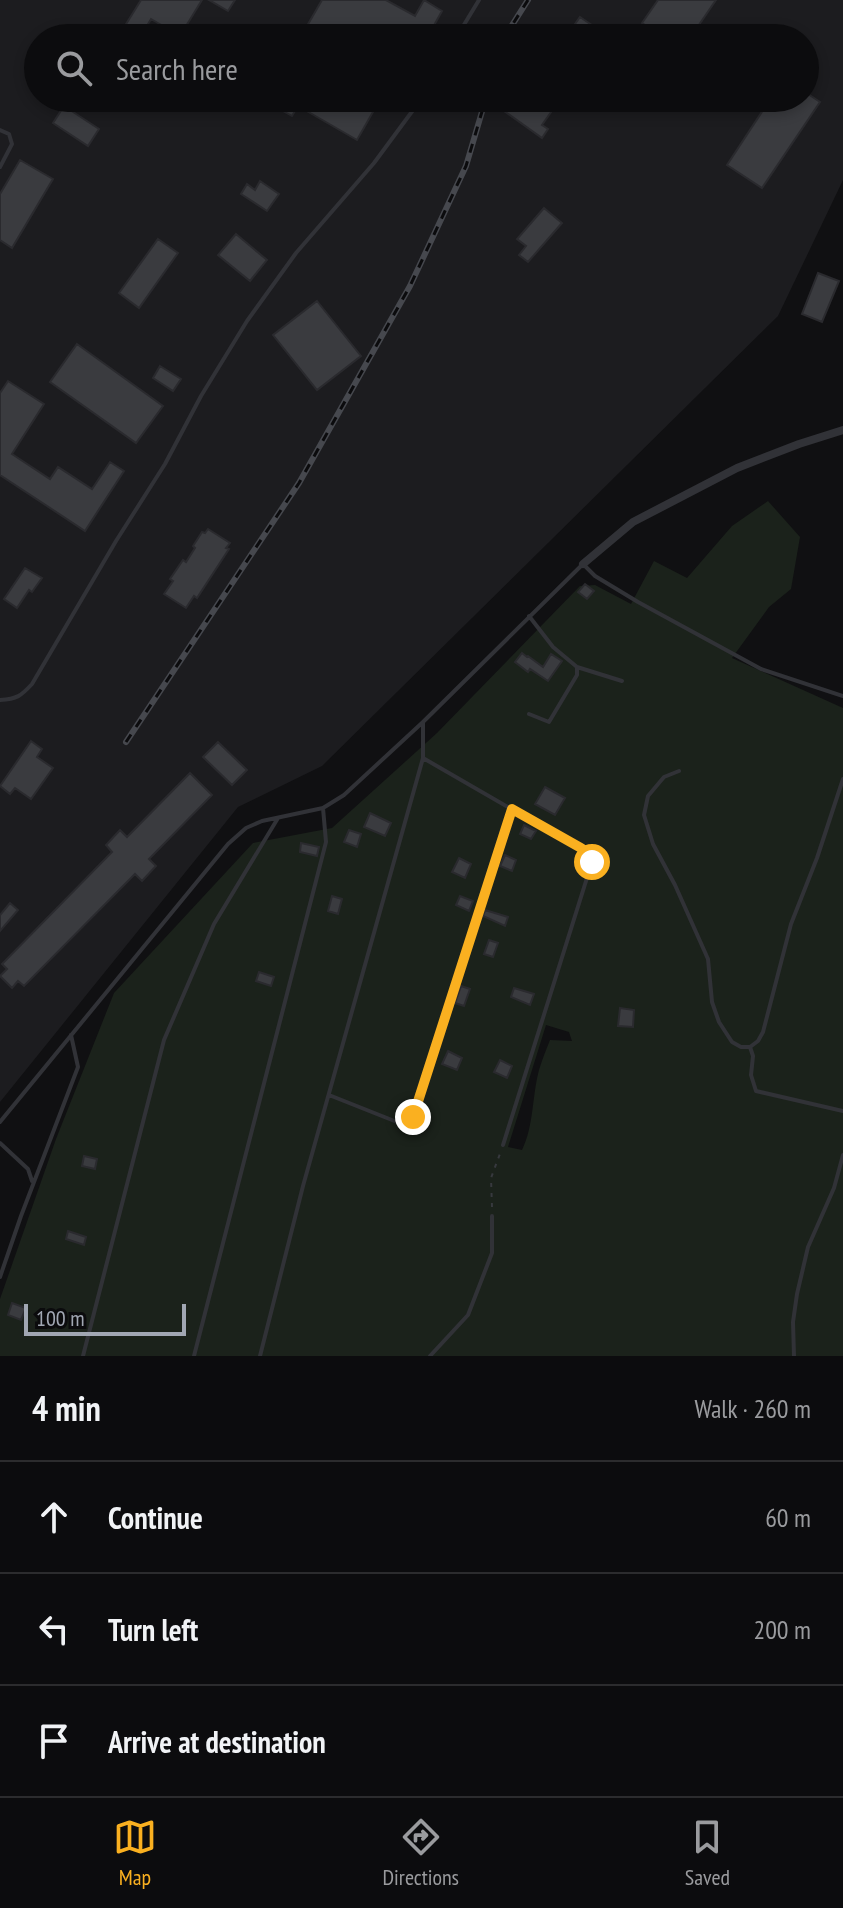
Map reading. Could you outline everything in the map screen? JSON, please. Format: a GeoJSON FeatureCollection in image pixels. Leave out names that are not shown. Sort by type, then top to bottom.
{"type":"FeatureCollection","features":[{"type":"Feature","properties":{"kind":"street"},"geometry":{"type":"LineString","coordinates":[[583,564],[633,522],[737,468],[843,430]]}},
{"type":"Feature","properties":{"kind":"lane"},"geometry":{"type":"LineString","coordinates":[[464,24],[479,0]]}},
{"type":"Feature","properties":{"kind":"lane"},"geometry":{"type":"LineString","coordinates":[[0,700],[22,695],[32,684],[247,321],[296,253],[374,163],[412,112]]}},
{"type":"Feature","properties":{"kind":"lane"},"geometry":{"type":"LineString","coordinates":[[0,130],[9,134],[12,144],[0,167]]}},
{"type":"Feature","properties":{"kind":"lane"},"geometry":{"type":"LineString","coordinates":[[0,1122],[228,844],[246,828],[262,821],[323,808],[344,795],[423,722],[583,564],[595,576],[638,602],[761,669],[843,696]]}},
{"type":"Feature","properties":{"kind":"lane"},"geometry":{"type":"LineString","coordinates":[[529,616],[553,647],[577,667],[622,681]]}},
{"type":"Feature","properties":{"kind":"lane"},"geometry":{"type":"LineString","coordinates":[[529,714],[549,722],[577,675],[577,667]]}},
{"type":"Feature","properties":{"kind":"lane"},"geometry":{"type":"LineString","coordinates":[[260,1356],[303,1186],[423,758],[423,722]]}},
{"type":"Feature","properties":{"kind":"lane"},"geometry":{"type":"LineString","coordinates":[[423,758],[591,855],[592,862],[503,1145]]}},
{"type":"Feature","properties":{"kind":"lane"},"geometry":{"type":"LineString","coordinates":[[679,771],[664,777],[648,796],[644,815],[653,844],[708,959],[712,1002],[719,1022],[732,1042],[741,1047],[750,1047],[763,1032],[791,924],[843,779]]}},
{"type":"Feature","properties":{"kind":"lane"},"geometry":{"type":"LineString","coordinates":[[194,1356],[326,842],[323,808]]}},
{"type":"Feature","properties":{"kind":"lane"},"geometry":{"type":"LineString","coordinates":[[329,1095],[406,1125],[413,1117],[512,809]]}},
{"type":"Feature","properties":{"kind":"lane"},"geometry":{"type":"LineString","coordinates":[[83,1356],[164,1040],[214,924],[278,818]]}},
{"type":"Feature","properties":{"kind":"lane"},"geometry":{"type":"LineString","coordinates":[[0,1277],[78,1067],[71,1035]]}},
{"type":"Feature","properties":{"kind":"lane"},"geometry":{"type":"LineString","coordinates":[[750,1047],[753,1056],[751,1075],[756,1091],[843,1111]]}},
{"type":"Feature","properties":{"kind":"lane"},"geometry":{"type":"LineString","coordinates":[[0,1143],[28,1169],[33,1183]]}},
{"type":"Feature","properties":{"kind":"lane"},"geometry":{"type":"LineString","coordinates":[[794,1356],[793,1322],[808,1247],[834,1188],[843,1155]]}},
{"type":"Feature","properties":{"kind":"lane"},"geometry":{"type":"LineString","coordinates":[[430,1356],[468,1315],[492,1253],[492,1216]]}},
{"type":"Feature","properties":{"kind":"path"},"geometry":{"type":"LineString","coordinates":[[492,1216],[491,1178],[503,1145]]}},
{"type":"Feature","properties":{"kind":"shaded area"},"geometry":{"type":"Polygon","coordinates":[[[0,0],[843,0],[843,180],[778,316],[322,766],[238,807],[0,1102],[0,0]]]}},
{"type":"Feature","properties":{"kind":"shaded area"},"geometry":{"type":"Polygon","coordinates":[[[768,501],[800,537],[791,589],[769,607],[732,658],[843,708],[843,1356],[0,1356],[0,1299],[56,1139],[114,993],[253,843],[332,828],[437,733],[580,586],[595,585],[631,604],[654,561],[687,578],[732,526],[768,501]],[[546,1025],[508,1147],[522,1150],[529,1131],[539,1070],[550,1040],[572,1041],[569,1032],[546,1025]]]}},
{"type":"Feature","properties":{"kind":"building"},"geometry":{"type":"Polygon","coordinates":[[[141,0],[202,0],[187,24],[160,24],[151,19],[148,24],[126,24],[141,0]]]}},
{"type":"Feature","properties":{"kind":"building"},"geometry":{"type":"Polygon","coordinates":[[[209,0],[235,0],[228,11],[209,0]]]}},
{"type":"Feature","properties":{"kind":"building"},"geometry":{"type":"Polygon","coordinates":[[[322,0],[386,0],[415,16],[424,0],[442,11],[435,24],[308,24],[322,0]]]}},
{"type":"Feature","properties":{"kind":"building"},"geometry":{"type":"Polygon","coordinates":[[[658,0],[716,0],[700,24],[642,23],[658,0]]]}},
{"type":"Feature","properties":{"kind":"building"},"geometry":{"type":"Polygon","coordinates":[[[580,17],[590,24],[575,24],[580,17]]]}},
{"type":"Feature","properties":{"kind":"building"},"geometry":{"type":"Polygon","coordinates":[[[60,112],[73,112],[99,129],[88,146],[53,123],[60,112]]]}},
{"type":"Feature","properties":{"kind":"building"},"geometry":{"type":"Polygon","coordinates":[[[308,112],[373,112],[357,140],[308,112]]]}},
{"type":"Feature","properties":{"kind":"building"},"geometry":{"type":"Polygon","coordinates":[[[505,112],[551,112],[542,125],[548,129],[542,138],[505,112]]]}},
{"type":"Feature","properties":{"kind":"building"},"geometry":{"type":"Polygon","coordinates":[[[762,112],[813,112],[762,188],[727,165],[762,112]]]}},
{"type":"Feature","properties":{"kind":"building"},"geometry":{"type":"Polygon","coordinates":[[[20,160],[53,179],[12,248],[0,240],[0,194],[20,160]]]}},
{"type":"Feature","properties":{"kind":"building"},"geometry":{"type":"Polygon","coordinates":[[[260,181],[279,194],[267,211],[241,194],[247,184],[255,190],[260,181]]]}},
{"type":"Feature","properties":{"kind":"building"},"geometry":{"type":"Polygon","coordinates":[[[544,208],[562,223],[528,262],[519,255],[526,246],[517,239],[544,208]]]}},
{"type":"Feature","properties":{"kind":"building"},"geometry":{"type":"Polygon","coordinates":[[[236,234],[267,260],[250,281],[218,255],[236,234]]]}},
{"type":"Feature","properties":{"kind":"building"},"geometry":{"type":"Polygon","coordinates":[[[158,239],[178,253],[139,308],[119,293],[158,239]]]}},
{"type":"Feature","properties":{"kind":"building"},"geometry":{"type":"Polygon","coordinates":[[[818,273],[839,281],[822,322],[802,314],[818,273]]]}},
{"type":"Feature","properties":{"kind":"building"},"geometry":{"type":"Polygon","coordinates":[[[317,301],[361,356],[317,390],[273,335],[317,301]]]}},
{"type":"Feature","properties":{"kind":"building"},"geometry":{"type":"Polygon","coordinates":[[[77,344],[163,406],[136,443],[50,382],[77,344]]]}},
{"type":"Feature","properties":{"kind":"building"},"geometry":{"type":"Polygon","coordinates":[[[160,366],[181,379],[173,391],[153,378],[160,366]]]}},
{"type":"Feature","properties":{"kind":"building"},"geometry":{"type":"Polygon","coordinates":[[[8,381],[44,404],[12,454],[50,479],[58,467],[92,489],[110,462],[124,471],[85,531],[0,475],[0,393],[8,381]]]}},
{"type":"Feature","properties":{"kind":"building"},"geometry":{"type":"Polygon","coordinates":[[[208,529],[230,543],[226,548],[229,549],[197,598],[194,596],[186,608],[164,594],[173,581],[170,579],[183,560],[186,562],[202,532],[208,529]]]}},
{"type":"Feature","properties":{"kind":"building"},"geometry":{"type":"Polygon","coordinates":[[[25,568],[42,578],[17,608],[4,599],[25,568]]]}},
{"type":"Feature","properties":{"kind":"building"},"geometry":{"type":"Polygon","coordinates":[[[585,584],[594,591],[587,599],[578,592],[585,584]]]}},
{"type":"Feature","properties":{"kind":"building"},"geometry":{"type":"Polygon","coordinates":[[[522,653],[543,667],[551,654],[562,661],[548,681],[515,662],[522,653]]]}},
{"type":"Feature","properties":{"kind":"building"},"geometry":{"type":"Polygon","coordinates":[[[31,741],[42,749],[37,757],[53,768],[31,799],[15,788],[10,794],[0,786],[31,741]]]}},
{"type":"Feature","properties":{"kind":"building"},"geometry":{"type":"Polygon","coordinates":[[[218,742],[247,770],[232,785],[203,757],[218,742]]]}},
{"type":"Feature","properties":{"kind":"building"},"geometry":{"type":"Polygon","coordinates":[[[190,773],[212,795],[149,859],[156,866],[142,881],[135,874],[24,986],[18,981],[12,988],[0,976],[7,969],[2,964],[112,852],[106,845],[120,830],[127,837],[190,773]]]}},
{"type":"Feature","properties":{"kind":"building"},"geometry":{"type":"Polygon","coordinates":[[[545,787],[565,798],[555,815],[535,804],[545,787]]]}},
{"type":"Feature","properties":{"kind":"building"},"geometry":{"type":"Polygon","coordinates":[[[370,813],[391,823],[385,836],[364,827],[370,813]]]}},
{"type":"Feature","properties":{"kind":"building"},"geometry":{"type":"Polygon","coordinates":[[[524,825],[536,831],[531,839],[520,834],[524,825]]]}},
{"type":"Feature","properties":{"kind":"building"},"geometry":{"type":"Polygon","coordinates":[[[349,830],[361,834],[357,847],[344,842],[349,830]]]}},
{"type":"Feature","properties":{"kind":"building"},"geometry":{"type":"Polygon","coordinates":[[[301,843],[319,847],[317,856],[300,852],[301,843]]]}},
{"type":"Feature","properties":{"kind":"building"},"geometry":{"type":"Polygon","coordinates":[[[505,855],[516,860],[512,871],[500,866],[505,855]]]}},
{"type":"Feature","properties":{"kind":"building"},"geometry":{"type":"Polygon","coordinates":[[[459,858],[471,864],[465,878],[452,872],[459,858]]]}},
{"type":"Feature","properties":{"kind":"building"},"geometry":{"type":"Polygon","coordinates":[[[332,896],[342,899],[338,914],[328,911],[332,896]]]}},
{"type":"Feature","properties":{"kind":"building"},"geometry":{"type":"Polygon","coordinates":[[[460,896],[473,901],[469,911],[456,905],[460,896]]]}},
{"type":"Feature","properties":{"kind":"building"},"geometry":{"type":"Polygon","coordinates":[[[10,903],[18,910],[0,931],[0,915],[10,903]]]}},
{"type":"Feature","properties":{"kind":"building"},"geometry":{"type":"Polygon","coordinates":[[[485,910],[508,917],[505,926],[483,916],[485,910]]]}},
{"type":"Feature","properties":{"kind":"building"},"geometry":{"type":"Polygon","coordinates":[[[489,940],[498,943],[493,957],[484,954],[489,940]]]}},
{"type":"Feature","properties":{"kind":"building"},"geometry":{"type":"Polygon","coordinates":[[[259,972],[274,977],[271,986],[256,981],[259,972]]]}},
{"type":"Feature","properties":{"kind":"building"},"geometry":{"type":"Polygon","coordinates":[[[461,986],[470,989],[464,1006],[455,1003],[461,986]]]}},
{"type":"Feature","properties":{"kind":"building"},"geometry":{"type":"Polygon","coordinates":[[[514,988],[534,994],[530,1005],[511,997],[514,988]]]}},
{"type":"Feature","properties":{"kind":"building"},"geometry":{"type":"Polygon","coordinates":[[[620,1008],[634,1010],[633,1027],[618,1026],[620,1008]]]}},
{"type":"Feature","properties":{"kind":"building"},"geometry":{"type":"Polygon","coordinates":[[[448,1051],[462,1058],[457,1070],[442,1064],[448,1051]]]}},
{"type":"Feature","properties":{"kind":"building"},"geometry":{"type":"Polygon","coordinates":[[[500,1060],[512,1066],[507,1078],[494,1072],[500,1060]]]}},
{"type":"Feature","properties":{"kind":"building"},"geometry":{"type":"Polygon","coordinates":[[[84,1156],[97,1159],[95,1169],[82,1166],[84,1156]]]}},
{"type":"Feature","properties":{"kind":"building"},"geometry":{"type":"Polygon","coordinates":[[[68,1231],[86,1237],[84,1245],[66,1239],[68,1231]]]}},
{"type":"Feature","properties":{"kind":"building"},"geometry":{"type":"Polygon","coordinates":[[[12,1303],[26,1308],[21,1320],[8,1315],[12,1303]]]}},
{"type":"Feature","properties":{"kind":"railway"},"geometry":{"type":"LineString","coordinates":[[513,24],[528,0]]}},
{"type":"Feature","properties":{"kind":"railway"},"geometry":{"type":"LineString","coordinates":[[126,742],[299,483],[410,286],[466,166],[482,112]]}},
{"type":"Feature","properties":{"kind":"route"},"geometry":{"type":"LineString","coordinates":[[413,1117],[512,809],[581,848],[591,855],[592,862]]}}]}
